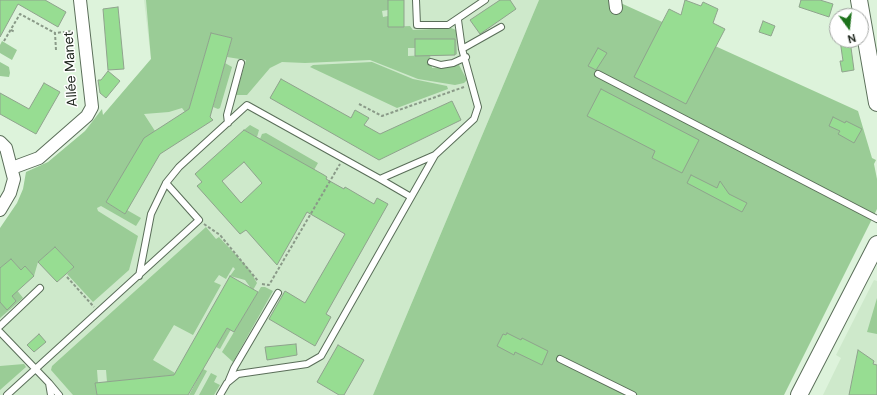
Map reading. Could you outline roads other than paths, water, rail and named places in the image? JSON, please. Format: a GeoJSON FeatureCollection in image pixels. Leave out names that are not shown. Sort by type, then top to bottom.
{"type":"FeatureCollection","features":[{"type":"Feature","properties":{"kind":"street","name":"Allée Manet"},"geometry":{"type":"LineString","coordinates":[[12,168],[39,158],[87,116],[92,107],[80,0]]}},
{"type":"Feature","properties":{"kind":"street"},"geometry":{"type":"LineString","coordinates":[[859,0],[877,103]]}},
{"type":"Feature","properties":{"kind":"street"},"geometry":{"type":"LineString","coordinates":[[0,142],[6,148],[14,179],[10,194],[0,210]]}},
{"type":"Feature","properties":{"kind":"street"},"geometry":{"type":"LineString","coordinates":[[799,395],[877,244]]}},
{"type":"Feature","properties":{"kind":"lane"},"geometry":{"type":"LineString","coordinates":[[416,0],[417,25],[448,25],[458,20],[485,0]]}},
{"type":"Feature","properties":{"kind":"lane"},"geometry":{"type":"LineString","coordinates":[[380,179],[435,155],[474,120],[478,107],[466,57],[462,49],[458,20]]}},
{"type":"Feature","properties":{"kind":"lane"},"geometry":{"type":"LineString","coordinates":[[462,49],[502,27]]}},
{"type":"Feature","properties":{"kind":"lane"},"geometry":{"type":"LineString","coordinates":[[431,62],[441,65],[453,63],[466,57]]}},
{"type":"Feature","properties":{"kind":"lane"},"geometry":{"type":"LineString","coordinates":[[228,123],[227,115],[241,63]]}},
{"type":"Feature","properties":{"kind":"lane"},"geometry":{"type":"LineString","coordinates":[[598,74],[877,219]]}},
{"type":"Feature","properties":{"kind":"lane"},"geometry":{"type":"LineString","coordinates":[[139,276],[150,214],[166,183],[179,167],[247,105],[411,197]]}},
{"type":"Feature","properties":{"kind":"lane"},"geometry":{"type":"LineString","coordinates":[[220,395],[238,374],[307,364],[321,356],[435,155]]}},
{"type":"Feature","properties":{"kind":"lane"},"geometry":{"type":"LineString","coordinates":[[7,395],[199,220],[166,183]]}},
{"type":"Feature","properties":{"kind":"lane"},"geometry":{"type":"LineString","coordinates":[[0,326],[40,288]]}},
{"type":"Feature","properties":{"kind":"lane"},"geometry":{"type":"LineString","coordinates":[[228,384],[234,368],[278,293]]}},
{"type":"Feature","properties":{"kind":"lane"},"geometry":{"type":"LineString","coordinates":[[0,332],[59,395]]}},
{"type":"Feature","properties":{"kind":"lane"},"geometry":{"type":"LineString","coordinates":[[560,359],[633,395]]}},
{"type":"Feature","properties":{"kind":"lane"},"geometry":{"type":"LineString","coordinates":[[48,383],[51,395]]}}]}
